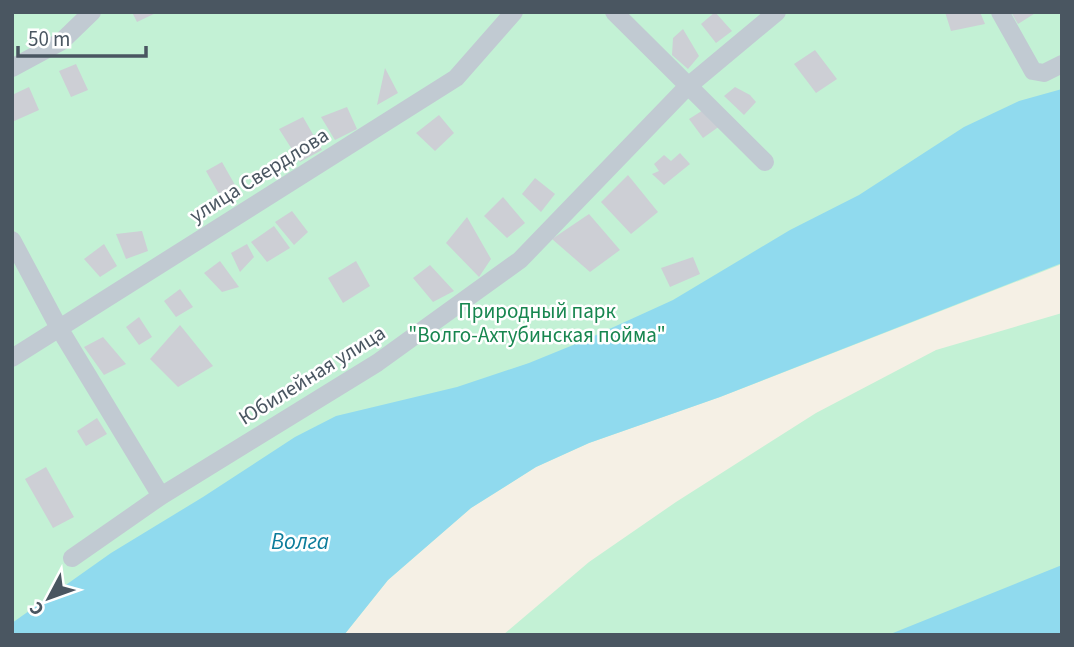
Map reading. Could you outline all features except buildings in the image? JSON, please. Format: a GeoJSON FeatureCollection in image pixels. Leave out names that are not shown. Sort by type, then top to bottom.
{"type":"FeatureCollection","features":[{"type":"Feature","properties":{"kind":"street"},"geometry":{"type":"LineString","coordinates":[[12,68],[62,41],[92,12]]}},
{"type":"Feature","properties":{"kind":"street","name":"улица Свердлова"},"geometry":{"type":"LineString","coordinates":[[12,358],[456,78],[514,12]]}},
{"type":"Feature","properties":{"kind":"street"},"geometry":{"type":"LineString","coordinates":[[614,12],[765,162]]}},
{"type":"Feature","properties":{"kind":"street","name":"Юбилейная улица"},"geometry":{"type":"LineString","coordinates":[[72,558],[161,496],[377,363],[520,260],[687,87],[778,12]]}},
{"type":"Feature","properties":{"kind":"street"},"geometry":{"type":"LineString","coordinates":[[1000,12],[1033,71],[1044,73],[1062,64]]}},
{"type":"Feature","properties":{"kind":"street"},"geometry":{"type":"LineString","coordinates":[[12,240],[59,328],[161,496]]}},
{"type":"Feature","properties":{"kind":"green space","name":"Природный парк \"Волго-Ахтубинская пойма\""},"geometry":{"type":"Polygon","coordinates":[[[12,12],[1062,12],[1062,610],[999,635],[12,635],[12,12]]]}},
{"type":"Feature","properties":{"kind":"sand"},"geometry":{"type":"Polygon","coordinates":[[[1062,264],[1062,313],[936,350],[816,413],[676,502],[589,562],[503,635],[344,635],[388,580],[471,508],[536,467],[589,443],[720,397],[1062,264]]]}},
{"type":"Feature","properties":{"kind":"water","name":"Волга"},"geometry":{"type":"Polygon","coordinates":[[[1062,89],[1062,263],[720,397],[589,443],[536,467],[471,508],[388,580],[344,635],[12,635],[12,623],[111,553],[295,437],[336,416],[457,387],[529,363],[583,341],[673,300],[790,230],[859,195],[964,127],[1019,101],[1062,89]]]}},
{"type":"Feature","properties":{"kind":"water"},"geometry":{"type":"Polygon","coordinates":[[[1062,565],[1062,635],[888,635],[1062,565]]]}}]}
